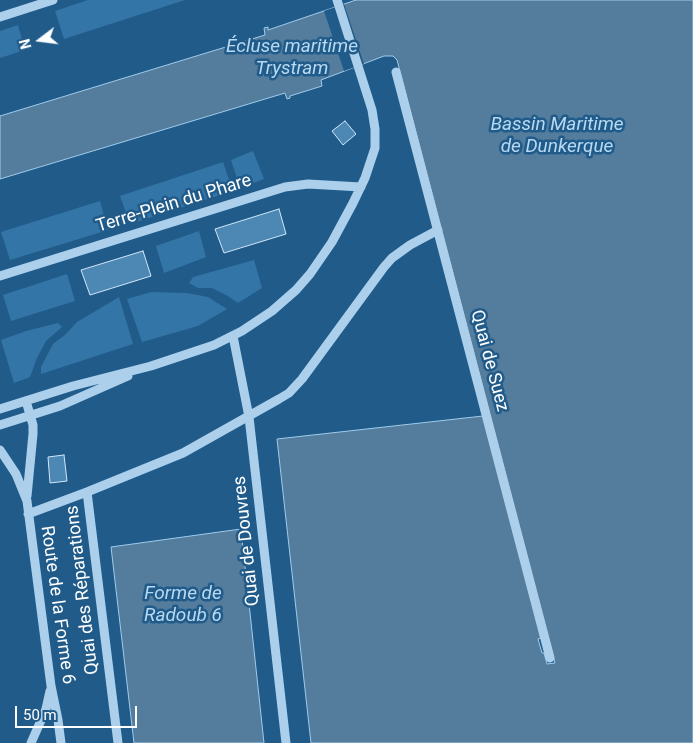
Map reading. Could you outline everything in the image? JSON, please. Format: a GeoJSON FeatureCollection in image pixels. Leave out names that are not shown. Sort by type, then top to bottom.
{"type":"FeatureCollection","features":[{"type":"Feature","properties":{"kind":"street"},"geometry":{"type":"LineString","coordinates":[[0,17],[53,0]]}},
{"type":"Feature","properties":{"kind":"street"},"geometry":{"type":"LineString","coordinates":[[0,409],[73,386],[151,366],[203,349],[233,336],[252,325],[272,311],[303,282],[332,242],[361,187],[372,158],[375,139],[374,120],[337,0]]}},
{"type":"Feature","properties":{"kind":"street","name":"Quai de Suez"},"geometry":{"type":"LineString","coordinates":[[396,72],[550,658]]}},
{"type":"Feature","properties":{"kind":"street","name":"Terre-Plein du Phare"},"geometry":{"type":"LineString","coordinates":[[0,276],[285,187],[308,184],[361,187]]}},
{"type":"Feature","properties":{"kind":"street"},"geometry":{"type":"LineString","coordinates":[[28,514],[183,453],[279,400],[296,386],[392,258],[410,245],[438,230]]}},
{"type":"Feature","properties":{"kind":"street","name":"Quai de Douvres"},"geometry":{"type":"LineString","coordinates":[[233,336],[249,417],[286,743]]}},
{"type":"Feature","properties":{"kind":"street"},"geometry":{"type":"LineString","coordinates":[[0,425],[72,401],[151,366]]}},
{"type":"Feature","properties":{"kind":"street","name":"Route de la Forme 6"},"geometry":{"type":"LineString","coordinates":[[26,401],[33,429],[27,501],[28,514],[51,686],[61,743]]}},
{"type":"Feature","properties":{"kind":"street","name":"Route de la Forme 6"},"geometry":{"type":"LineString","coordinates":[[0,450],[16,474],[27,501]]}},
{"type":"Feature","properties":{"kind":"street","name":"Quai des Réparations"},"geometry":{"type":"LineString","coordinates":[[87,492],[118,743]]}},
{"type":"Feature","properties":{"kind":"street"},"geometry":{"type":"LineString","coordinates":[[31,743],[46,708],[51,686]]}},
{"type":"Feature","properties":{"kind":"shaded area"},"geometry":{"type":"Polygon","coordinates":[[[88,0],[185,0],[64,39],[55,11],[88,0]]]}},
{"type":"Feature","properties":{"kind":"shaded area"},"geometry":{"type":"Polygon","coordinates":[[[18,25],[25,50],[0,58],[0,31],[18,25]]]}},
{"type":"Feature","properties":{"kind":"shaded area"},"geometry":{"type":"Polygon","coordinates":[[[253,151],[264,179],[240,188],[231,160],[253,151]]]}},
{"type":"Feature","properties":{"kind":"shaded area"},"geometry":{"type":"Polygon","coordinates":[[[223,162],[233,191],[130,224],[120,196],[223,162]]]}},
{"type":"Feature","properties":{"kind":"shaded area"},"geometry":{"type":"Polygon","coordinates":[[[100,201],[108,230],[10,260],[1,232],[100,201]]]}},
{"type":"Feature","properties":{"kind":"shaded area"},"geometry":{"type":"Polygon","coordinates":[[[199,231],[206,257],[164,273],[156,246],[199,231]]]}},
{"type":"Feature","properties":{"kind":"shaded area"},"geometry":{"type":"Polygon","coordinates":[[[254,260],[262,288],[238,303],[212,288],[198,288],[189,283],[193,277],[254,260]]]}},
{"type":"Feature","properties":{"kind":"shaded area"},"geometry":{"type":"Polygon","coordinates":[[[67,274],[75,301],[11,321],[3,295],[67,274]]]}},
{"type":"Feature","properties":{"kind":"shaded area"},"geometry":{"type":"Polygon","coordinates":[[[151,292],[187,293],[208,297],[227,309],[198,326],[142,342],[127,299],[151,292]]]}},
{"type":"Feature","properties":{"kind":"shaded area"},"geometry":{"type":"Polygon","coordinates":[[[119,297],[133,344],[41,374],[41,367],[53,344],[77,322],[119,297]]]}},
{"type":"Feature","properties":{"kind":"shaded area"},"geometry":{"type":"Polygon","coordinates":[[[58,323],[62,327],[46,341],[30,377],[14,383],[1,340],[58,323]]]}},
{"type":"Feature","properties":{"kind":"water","name":"Bassin Maritime de Dunkerque"},"geometry":{"type":"Polygon","coordinates":[[[356,0],[693,0],[693,743],[311,743],[277,439],[483,416],[541,638],[538,639],[542,653],[544,653],[547,664],[555,663],[397,60],[393,56],[384,56],[321,80],[322,86],[290,96],[287,99],[285,93],[0,179],[0,116],[265,35],[264,28],[268,27],[268,30],[356,0]]]}},
{"type":"Feature","properties":{"kind":"water","name":"Forme de Radoub 6"},"geometry":{"type":"Polygon","coordinates":[[[241,529],[264,743],[134,743],[111,547],[241,529]]]}},
{"type":"Feature","properties":{"kind":"pier"},"geometry":{"type":"Polygon","coordinates":[[[344,4],[364,64],[344,71],[324,11],[344,4]]]}},
{"type":"Feature","properties":{"kind":"building"},"geometry":{"type":"Polygon","coordinates":[[[345,121],[356,134],[343,145],[332,131],[345,121]]]}},
{"type":"Feature","properties":{"kind":"building"},"geometry":{"type":"Polygon","coordinates":[[[279,209],[286,234],[224,253],[215,229],[279,209]]]}},
{"type":"Feature","properties":{"kind":"building"},"geometry":{"type":"Polygon","coordinates":[[[143,251],[151,276],[90,295],[81,270],[143,251]]]}},
{"type":"Feature","properties":{"kind":"building"},"geometry":{"type":"Polygon","coordinates":[[[64,455],[67,481],[50,483],[48,457],[64,455]]]}},
{"type":"Feature","properties":{"kind":"water label","name":"Écluse maritime Trystram"},"geometry":{"type":"Point","coordinates":[292,58]}}]}
